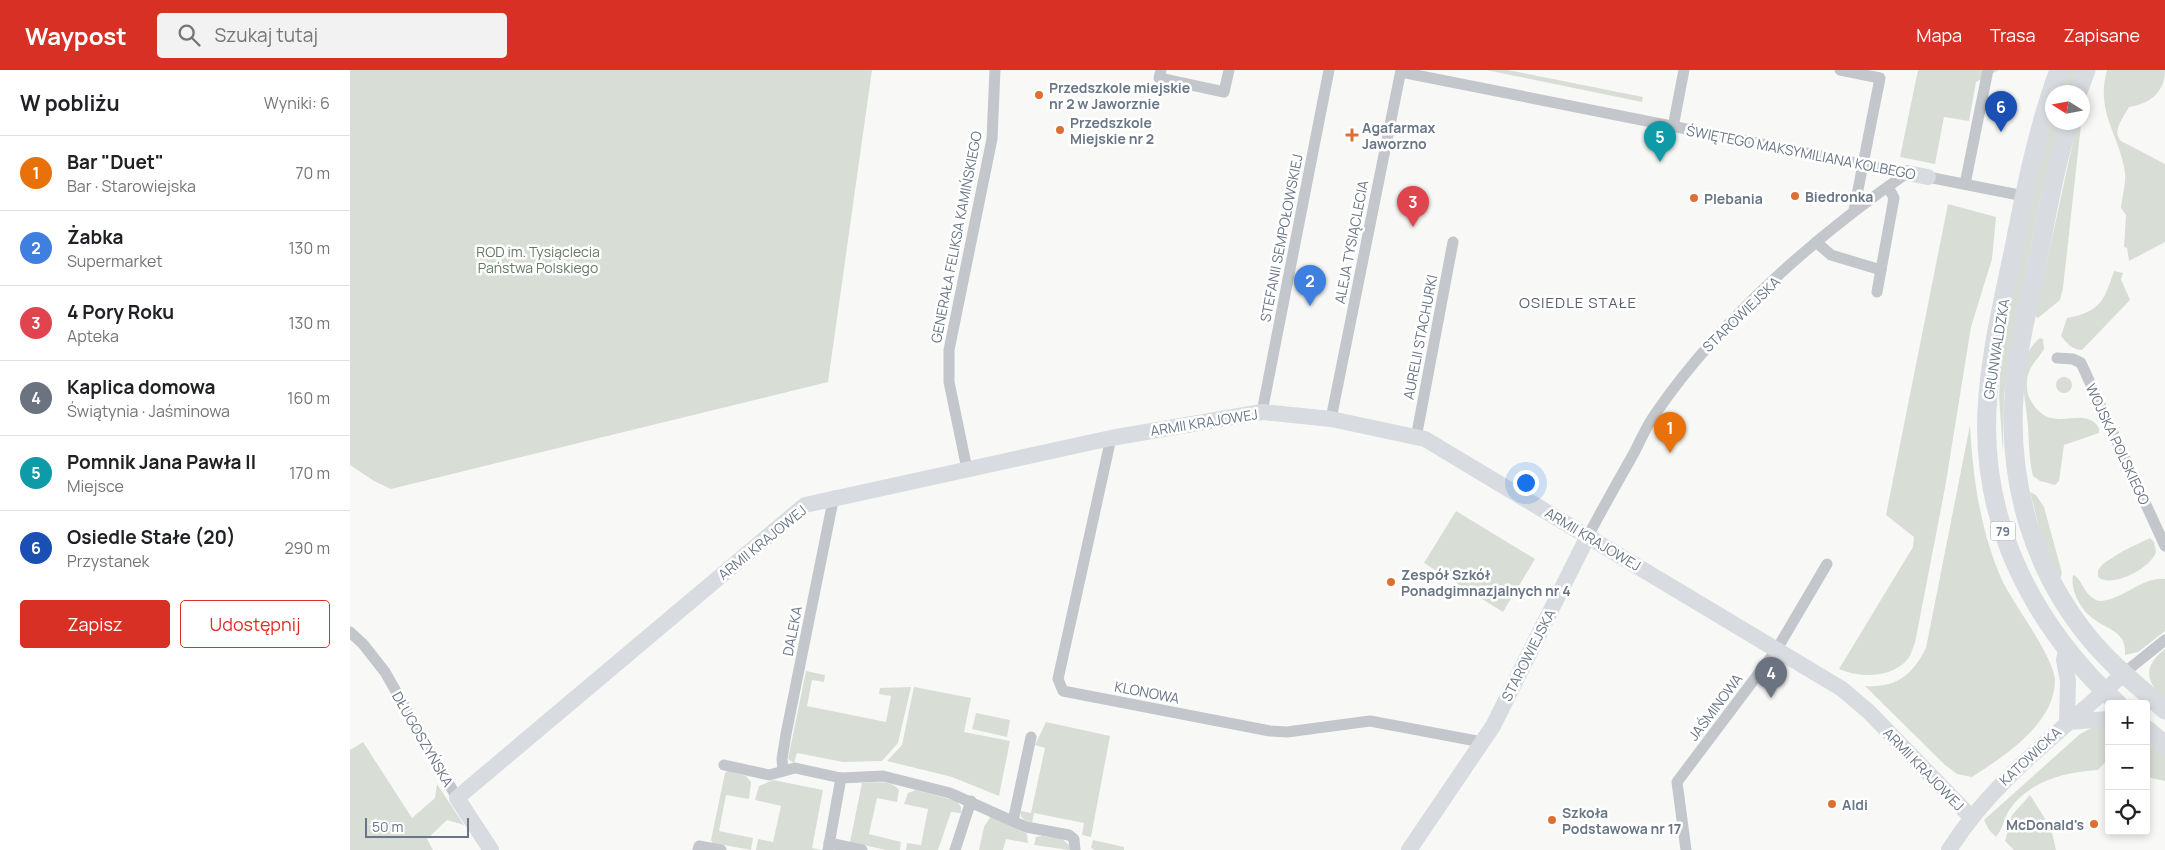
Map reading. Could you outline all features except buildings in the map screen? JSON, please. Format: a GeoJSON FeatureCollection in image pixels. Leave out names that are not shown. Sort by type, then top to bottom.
{"type":"FeatureCollection","features":[{"type":"Feature","properties":{"kind":"main road","name":"GRUNWALDZKA"},"geometry":{"type":"LineString","coordinates":[[2059,70],[2042,120],[2024,196],[1990,372],[1987,409],[1987,447],[1994,496],[2011,554],[2036,606],[2066,650],[2111,698]]}},
{"type":"Feature","properties":{"kind":"main road"},"geometry":{"type":"LineString","coordinates":[[2081,85],[2086,70]]}},
{"type":"Feature","properties":{"kind":"main road","name":"GRUNWALDZKA"},"geometry":{"type":"LineString","coordinates":[[2067,130],[2019,355],[2013,412],[2014,460],[2028,527],[2053,584],[2091,641],[2124,673]]}},
{"type":"Feature","properties":{"kind":"main road","name":"79"},"geometry":{"type":"LineString","coordinates":[[2124,673],[2165,710]]}},
{"type":"Feature","properties":{"kind":"main road"},"geometry":{"type":"LineString","coordinates":[[2150,732],[2165,745]]}},
{"type":"Feature","properties":{"kind":"street","name":"GENERAŁA FELIKSA KAMIŃSKIEGO"},"geometry":{"type":"LineString","coordinates":[[967,469],[949,382],[949,350],[992,139],[995,70]]}},
{"type":"Feature","properties":{"kind":"street"},"geometry":{"type":"LineString","coordinates":[[1161,70],[1159,78],[1224,92],[1229,70]]}},
{"type":"Feature","properties":{"kind":"street","name":"STEFANII SEMPOŁOWSKIEJ"},"geometry":{"type":"LineString","coordinates":[[1262,412],[1329,70]]}},
{"type":"Feature","properties":{"kind":"street"},"geometry":{"type":"LineString","coordinates":[[1673,127],[1684,70]]}},
{"type":"Feature","properties":{"kind":"street"},"geometry":{"type":"LineString","coordinates":[[1840,70],[1880,78],[1854,210]]}},
{"type":"Feature","properties":{"kind":"street"},"geometry":{"type":"LineString","coordinates":[[1965,184],[1988,70]]}},
{"type":"Feature","properties":{"kind":"street","name":"ŚWIĘTEGO MAKSYMILIANA KOLBEGO"},"geometry":{"type":"LineString","coordinates":[[1401,71],[2024,196]]}},
{"type":"Feature","properties":{"kind":"street","name":"ALEJA TYSIĄCLECIA"},"geometry":{"type":"LineString","coordinates":[[1331,419],[1401,71]]}},
{"type":"Feature","properties":{"kind":"street","name":"STAROWIEJSKA"},"geometry":{"type":"LineString","coordinates":[[1409,850],[1482,742],[1588,536],[1656,412],[1694,360],[1743,310],[1816,242],[1854,210],[1907,173]]}},
{"type":"Feature","properties":{"kind":"street"},"geometry":{"type":"LineString","coordinates":[[1877,292],[1894,198],[1888,187]]}},
{"type":"Feature","properties":{"kind":"street","name":"AURELII STACHURKI"},"geometry":{"type":"LineString","coordinates":[[1416,438],[1454,242]]}},
{"type":"Feature","properties":{"kind":"street"},"geometry":{"type":"LineString","coordinates":[[1816,242],[1831,255],[1882,270]]}},
{"type":"Feature","properties":{"kind":"street","name":"WOJSKA POLSKIEGO"},"geometry":{"type":"LineString","coordinates":[[2057,358],[2073,359],[2081,363],[2165,546]]}},
{"type":"Feature","properties":{"kind":"street","name":"ARMII KRAJOWEJ"},"geometry":{"type":"LineString","coordinates":[[457,798],[805,504],[834,496],[1111,438],[1262,412],[1331,419],[1425,439],[1842,688],[1858,701],[1972,817]]}},
{"type":"Feature","properties":{"kind":"street","name":"KLONOWA"},"geometry":{"type":"LineString","coordinates":[[1111,438],[1058,679],[1063,691],[1270,731],[1287,732],[1370,720],[1482,742]]}},
{"type":"Feature","properties":{"kind":"street","name":"DALEKA"},"geometry":{"type":"LineString","coordinates":[[783,771],[782,759],[786,734],[834,496]]}},
{"type":"Feature","properties":{"kind":"street","name":"JAŚMINOWA"},"geometry":{"type":"LineString","coordinates":[[1686,850],[1677,782],[1778,649],[1827,564]]}},
{"type":"Feature","properties":{"kind":"street","name":"DŁUGOSZYŃSKA"},"geometry":{"type":"LineString","coordinates":[[350,632],[364,644],[385,672],[457,798],[491,850]]}},
{"type":"Feature","properties":{"kind":"street"},"geometry":{"type":"LineString","coordinates":[[2124,673],[2165,640]]}},
{"type":"Feature","properties":{"kind":"street"},"geometry":{"type":"LineString","coordinates":[[2066,650],[2064,660],[2068,681],[2067,722],[2105,719]]}},
{"type":"Feature","properties":{"kind":"street","name":"KATOWICKA"},"geometry":{"type":"LineString","coordinates":[[1949,850],[1972,817],[2019,765],[2067,722],[2111,698],[2124,673]]}},
{"type":"Feature","properties":{"kind":"street"},"geometry":{"type":"LineString","coordinates":[[1013,821],[1031,737]]}},
{"type":"Feature","properties":{"kind":"street"},"geometry":{"type":"LineString","coordinates":[[724,765],[769,775],[795,768],[842,778],[884,776],[950,793],[1034,829],[1069,835],[1074,839],[1075,850]]}},
{"type":"Feature","properties":{"kind":"street"},"geometry":{"type":"LineString","coordinates":[[842,778],[829,847],[862,850]]}},
{"type":"Feature","properties":{"kind":"street"},"geometry":{"type":"LineString","coordinates":[[955,850],[971,801]]}},
{"type":"Feature","properties":{"kind":"street"},"geometry":{"type":"LineString","coordinates":[[698,850],[699,846],[722,850]]}},
{"type":"Feature","properties":{"kind":"green space","name":"ROD im. Tysiąclecia Państwa Polskiego"},"geometry":{"type":"Polygon","coordinates":[[[350,70],[872,70],[828,382],[391,489],[374,481],[350,465],[350,70]]]}},
{"type":"Feature","properties":{"kind":"green space"},"geometry":{"type":"Polygon","coordinates":[[[1486,70],[1508,70],[1643,97],[1642,102],[1486,70]]]}},
{"type":"Feature","properties":{"kind":"green space"},"geometry":{"type":"Polygon","coordinates":[[[1918,70],[1999,70],[1976,82],[1969,121],[1944,117],[1935,164],[1900,157],[1918,70]]]}},
{"type":"Feature","properties":{"kind":"green space"},"geometry":{"type":"Polygon","coordinates":[[[2068,70],[2077,70],[2072,85],[2063,85],[2068,70]]]}},
{"type":"Feature","properties":{"kind":"green space"},"geometry":{"type":"Polygon","coordinates":[[[2107,70],[2165,70],[2159,91],[2150,100],[2129,107],[2117,133],[2121,141],[2165,164],[2165,242],[2129,261],[2127,248],[2124,247],[2126,215],[2121,208],[2125,173],[2104,99],[2107,70]]]}},
{"type":"Feature","properties":{"kind":"green space"},"geometry":{"type":"Polygon","coordinates":[[[2048,130],[2057,130],[2040,200],[2009,358],[2004,396],[2003,453],[1999,397],[2001,357],[2031,199],[2048,130]]]}},
{"type":"Feature","properties":{"kind":"green space"},"geometry":{"type":"Polygon","coordinates":[[[2075,130],[2080,130],[2063,288],[2060,300],[2038,318],[2035,316],[2075,130]]]}},
{"type":"Feature","properties":{"kind":"green space"},"geometry":{"type":"Polygon","coordinates":[[[1948,204],[1996,217],[1992,259],[1971,327],[1945,488],[1915,643],[1908,659],[1892,671],[1874,675],[1856,674],[1839,669],[1913,547],[1914,537],[1886,515],[1948,204]]]}},
{"type":"Feature","properties":{"kind":"green space"},"geometry":{"type":"Polygon","coordinates":[[[2114,271],[2123,273],[2121,279],[2130,300],[2082,350],[2078,350],[2068,344],[2061,336],[2067,318],[2087,312],[2099,303],[2107,290],[2114,271]]]}},
{"type":"Feature","properties":{"kind":"green space"},"geometry":{"type":"Polygon","coordinates":[[[2040,338],[2043,339],[2044,349],[2032,366],[2027,378],[2027,389],[2030,399],[2038,411],[2047,417],[2057,419],[2084,418],[2092,421],[2099,428],[2099,433],[2064,445],[2059,481],[2055,485],[2040,481],[2033,476],[2030,458],[2023,379],[2026,357],[2040,338]]]}},
{"type":"Feature","properties":{"kind":"green space"},"geometry":{"type":"Polygon","coordinates":[[[2064,377],[2070,379],[2072,385],[2070,391],[2064,393],[2058,391],[2056,385],[2058,379],[2064,377]]]}},
{"type":"Feature","properties":{"kind":"green space"},"geometry":{"type":"Polygon","coordinates":[[[1970,425],[1973,465],[1979,504],[1994,561],[2008,591],[2048,658],[2055,680],[2053,696],[2047,711],[2026,737],[1972,777],[1957,774],[1945,765],[1865,686],[1886,685],[1902,678],[1915,666],[1926,648],[1970,425]]]}},
{"type":"Feature","properties":{"kind":"green space"},"geometry":{"type":"Polygon","coordinates":[[[2030,492],[2036,495],[2044,507],[2062,573],[2060,579],[2045,550],[2030,492]]]}},
{"type":"Feature","properties":{"kind":"green space"},"geometry":{"type":"Polygon","coordinates":[[[1456,511],[1535,559],[1503,612],[1424,563],[1456,511]]]}},
{"type":"Feature","properties":{"kind":"green space"},"geometry":{"type":"Polygon","coordinates":[[[2150,538],[2154,542],[2156,552],[2153,558],[2139,570],[2121,579],[2104,580],[2098,577],[2098,570],[2104,563],[2150,538]]]}},
{"type":"Feature","properties":{"kind":"green space"},"geometry":{"type":"Polygon","coordinates":[[[2073,575],[2079,579],[2089,595],[2099,601],[2116,597],[2148,581],[2165,579],[2165,631],[2138,652],[2125,655],[2123,640],[2119,635],[2091,617],[2080,603],[2074,592],[2073,575]]]}},
{"type":"Feature","properties":{"kind":"green space"},"geometry":{"type":"Polygon","coordinates":[[[2165,649],[2164,699],[2153,686],[2149,674],[2153,661],[2165,649]]]}},
{"type":"Feature","properties":{"kind":"green space"},"geometry":{"type":"Polygon","coordinates":[[[806,671],[825,675],[824,682],[812,680],[807,706],[886,722],[891,696],[879,694],[880,688],[911,687],[898,743],[882,761],[843,762],[797,753],[794,763],[788,759],[806,671]]]}},
{"type":"Feature","properties":{"kind":"green space"},"geometry":{"type":"Polygon","coordinates":[[[914,687],[971,698],[964,732],[1010,741],[999,796],[952,777],[887,761],[902,745],[914,687]]]}},
{"type":"Feature","properties":{"kind":"green space"},"geometry":{"type":"Polygon","coordinates":[[[976,713],[1010,720],[1007,737],[972,729],[976,713]]]}},
{"type":"Feature","properties":{"kind":"green space"},"geometry":{"type":"Polygon","coordinates":[[[1046,722],[1110,736],[1091,837],[1082,835],[1084,823],[1034,813],[1032,823],[1021,816],[1021,811],[1031,813],[1045,748],[1035,745],[1046,722]]]}},
{"type":"Feature","properties":{"kind":"green space"},"geometry":{"type":"Polygon","coordinates":[[[2105,725],[2105,762],[2098,770],[2061,776],[2028,791],[2010,809],[1996,837],[1989,830],[1984,820],[2080,734],[2095,726],[2105,725]]]}},
{"type":"Feature","properties":{"kind":"green space"},"geometry":{"type":"Polygon","coordinates":[[[363,742],[412,818],[435,798],[437,784],[464,825],[447,820],[427,839],[433,850],[350,850],[350,750],[363,742]]]}},
{"type":"Feature","properties":{"kind":"green space"},"geometry":{"type":"Polygon","coordinates":[[[2150,742],[2165,754],[2165,781],[2150,778],[2150,742]]]}},
{"type":"Feature","properties":{"kind":"green space"},"geometry":{"type":"Polygon","coordinates":[[[728,771],[746,776],[751,782],[749,799],[726,795],[719,831],[753,838],[751,850],[713,843],[711,840],[725,773],[728,771]]]}},
{"type":"Feature","properties":{"kind":"green space"},"geometry":{"type":"Polygon","coordinates":[[[773,780],[823,790],[812,848],[821,850],[756,850],[758,839],[773,842],[781,806],[755,800],[759,786],[773,780]]]}},
{"type":"Feature","properties":{"kind":"green space"},"geometry":{"type":"Polygon","coordinates":[[[862,783],[887,783],[892,784],[899,790],[897,802],[877,798],[869,834],[901,842],[900,850],[886,850],[850,842],[862,783]]]}},
{"type":"Feature","properties":{"kind":"green space"},"geometry":{"type":"Polygon","coordinates":[[[916,790],[957,801],[961,807],[961,813],[951,812],[938,850],[906,850],[907,843],[921,845],[928,809],[904,804],[908,793],[916,790]]]}},
{"type":"Feature","properties":{"kind":"green space"},"geometry":{"type":"Polygon","coordinates":[[[2030,795],[2051,828],[2056,850],[2014,850],[2005,841],[2012,815],[2030,795]]]}},
{"type":"Feature","properties":{"kind":"green space"},"geometry":{"type":"Polygon","coordinates":[[[991,816],[1027,834],[1028,843],[1006,839],[1003,850],[979,850],[984,827],[991,816]]]}},
{"type":"Feature","properties":{"kind":"green space"},"geometry":{"type":"Polygon","coordinates":[[[1036,837],[1062,839],[1069,845],[1069,850],[1034,845],[1036,837]]]}},
{"type":"Feature","properties":{"kind":"green space"},"geometry":{"type":"Polygon","coordinates":[[[1093,840],[1124,847],[1124,850],[1095,850],[1091,848],[1093,840]]]}},
{"type":"Feature","properties":{"kind":"place","name":"Przedszkole miejskie nr 2 w Jaworznie"},"geometry":{"type":"Point","coordinates":[1039,95]}},
{"type":"Feature","properties":{"kind":"place","name":"Przedszkole Miejskie nr 2"},"geometry":{"type":"Point","coordinates":[1060,130]}},
{"type":"Feature","properties":{"kind":"place","name":"Osiedle Stałe (20)"},"geometry":{"type":"Point","coordinates":[2001,132]}},
{"type":"Feature","properties":{"kind":"place","name":"Agafarmax Jaworzno"},"geometry":{"type":"Point","coordinates":[1352,135]}},
{"type":"Feature","properties":{"kind":"place","name":"Pomnik Jana Pawła II"},"geometry":{"type":"Point","coordinates":[1660,162]}},
{"type":"Feature","properties":{"kind":"place","name":"Biedronka"},"geometry":{"type":"Point","coordinates":[1795,196]}},
{"type":"Feature","properties":{"kind":"place","name":"Plebania"},"geometry":{"type":"Point","coordinates":[1694,198]}},
{"type":"Feature","properties":{"kind":"place","name":"4 Pory Roku"},"geometry":{"type":"Point","coordinates":[1413,227]}},
{"type":"Feature","properties":{"kind":"place","name":"Żabka"},"geometry":{"type":"Point","coordinates":[1310,306]}},
{"type":"Feature","properties":{"kind":"place","name":"Bar \"Duet\""},"geometry":{"type":"Point","coordinates":[1670,453]}},
{"type":"Feature","properties":{"kind":"place","name":"Zespół Szkół Ponadgimnazjalnych nr 4"},"geometry":{"type":"Point","coordinates":[1391,582]}},
{"type":"Feature","properties":{"kind":"place","name":"Kaplica domowa"},"geometry":{"type":"Point","coordinates":[1771,698]}},
{"type":"Feature","properties":{"kind":"place","name":"Aldi"},"geometry":{"type":"Point","coordinates":[1832,804]}},
{"type":"Feature","properties":{"kind":"place","name":"Szkoła Podstawowa nr 17"},"geometry":{"type":"Point","coordinates":[1552,820]}},
{"type":"Feature","properties":{"kind":"place","name":"McDonald's"},"geometry":{"type":"Point","coordinates":[2094,824]}},
{"type":"Feature","properties":{"kind":"district","name":"OSIEDLE STAŁE"},"geometry":{"type":"Point","coordinates":[1578,302]}}]}
